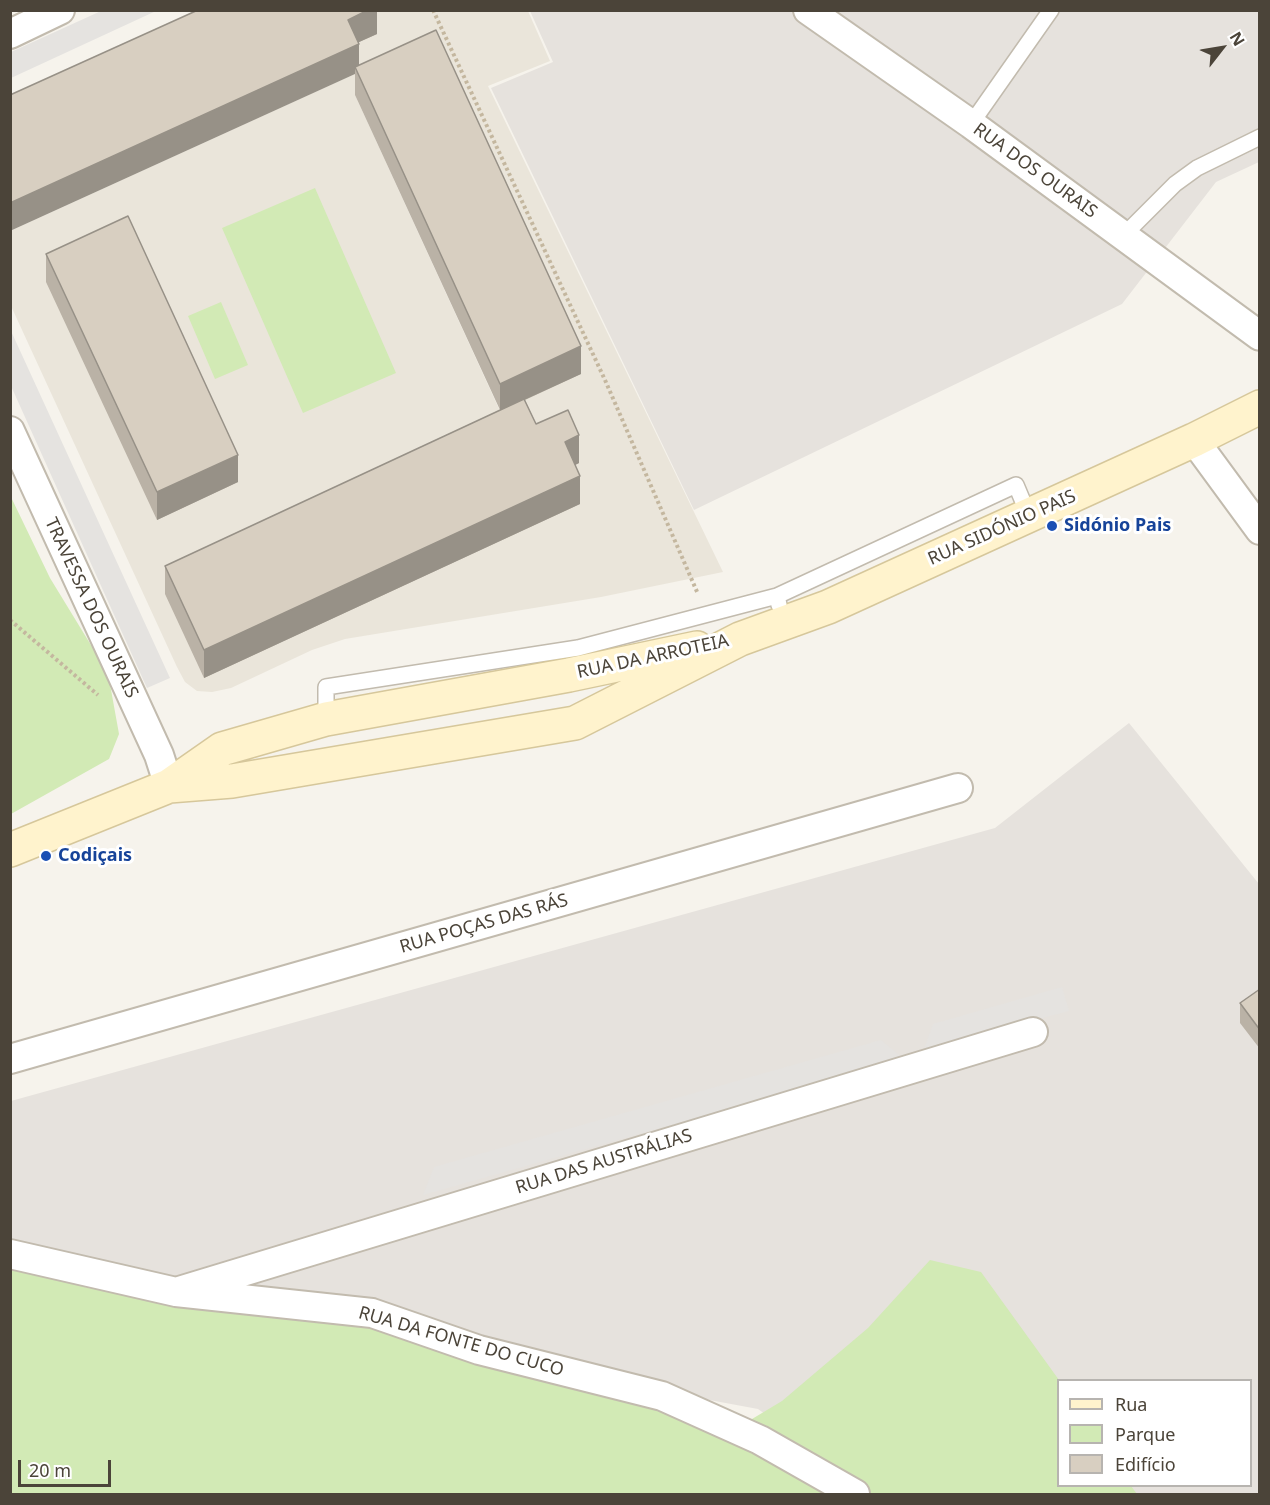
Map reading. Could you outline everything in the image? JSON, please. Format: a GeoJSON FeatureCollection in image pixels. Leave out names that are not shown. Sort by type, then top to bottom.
{"type":"FeatureCollection","features":[{"type":"Feature","properties":{"kind":"main road","name":"RUA SIDÓNIO PAIS"},"geometry":{"type":"LineString","coordinates":[[740,639],[780,610],[828,607],[1194,440],[1260,407]]}},
{"type":"Feature","properties":{"kind":"main road","name":"RUA DA ARROTEIA"},"geometry":{"type":"LineString","coordinates":[[10,850],[169,786],[222,749],[326,719],[569,675],[740,639]]}},
{"type":"Feature","properties":{"kind":"main road","name":"RUA DA ARROTEIA"},"geometry":{"type":"LineString","coordinates":[[169,786],[232,782],[575,723],[740,639]]}},
{"type":"Feature","properties":{"kind":"street"},"geometry":{"type":"LineString","coordinates":[[10,34],[60,10]]}},
{"type":"Feature","properties":{"kind":"street","name":"RUA DOS OURAIS"},"geometry":{"type":"LineString","coordinates":[[808,10],[971,124],[1260,336]]}},
{"type":"Feature","properties":{"kind":"street","name":"TRAVESSA DOS OURAIS"},"geometry":{"type":"LineString","coordinates":[[10,431],[159,755],[169,786]]}},
{"type":"Feature","properties":{"kind":"street"},"geometry":{"type":"LineString","coordinates":[[1194,440],[1260,530]]}},
{"type":"Feature","properties":{"kind":"street","name":"RUA POÇAS DAS RÁS"},"geometry":{"type":"LineString","coordinates":[[10,1059],[958,788]]}},
{"type":"Feature","properties":{"kind":"street","name":"RUA DAS AUSTRÁLIAS"},"geometry":{"type":"LineString","coordinates":[[176,1292],[1033,1032]]}},
{"type":"Feature","properties":{"kind":"street","name":"RUA DA FONTE DO CUCO"},"geometry":{"type":"LineString","coordinates":[[10,1254],[176,1292],[372,1313],[479,1350],[662,1396],[760,1440],[855,1494]]}},
{"type":"Feature","properties":{"kind":"lane"},"geometry":{"type":"LineString","coordinates":[[971,124],[1051,10]]}},
{"type":"Feature","properties":{"kind":"lane"},"geometry":{"type":"LineString","coordinates":[[1123,236],[1175,184],[1197,168],[1260,137]]}},
{"type":"Feature","properties":{"kind":"lane"},"geometry":{"type":"LineString","coordinates":[[326,719],[326,687],[579,648],[706,614],[780,610]]}},
{"type":"Feature","properties":{"kind":"path"},"geometry":{"type":"LineString","coordinates":[[433,10],[605,380],[706,614]]}},
{"type":"Feature","properties":{"kind":"path"},"geometry":{"type":"LineString","coordinates":[[10,620],[102,699],[135,704]]}},
{"type":"Feature","properties":{"kind":"shaded area"},"geometry":{"type":"Polygon","coordinates":[[[101,11],[156,11],[11,78],[11,52],[101,11]]]}},
{"type":"Feature","properties":{"kind":"shaded area"},"geometry":{"type":"Polygon","coordinates":[[[367,11],[528,11],[550,61],[488,86],[723,572],[601,597],[345,639],[312,650],[231,688],[212,692],[197,691],[185,682],[177,667],[11,306],[10,231],[359,72],[348,47],[367,11]],[[355,95],[500,411],[581,374],[355,95]]]}},
{"type":"Feature","properties":{"kind":"shaded area"},"geometry":{"type":"Polygon","coordinates":[[[530,11],[1259,11],[1259,162],[1216,182],[1122,304],[694,510],[491,88],[553,62],[530,11]]]}},
{"type":"Feature","properties":{"kind":"shaded area"},"geometry":{"type":"Polygon","coordinates":[[[11,331],[170,678],[147,688],[11,386],[11,331]]]}},
{"type":"Feature","properties":{"kind":"shaded area"},"geometry":{"type":"Polygon","coordinates":[[[1129,723],[1259,884],[1259,1494],[877,1494],[758,1409],[24,1273],[11,1265],[11,1101],[995,828],[1129,723]]]}},
{"type":"Feature","properties":{"kind":"shaded area"},"geometry":{"type":"Polygon","coordinates":[[[1062,987],[1069,1011],[924,1049],[933,1024],[1062,987]]]}},
{"type":"Feature","properties":{"kind":"shaded area"},"geometry":{"type":"Polygon","coordinates":[[[881,1040],[904,1059],[423,1195],[434,1167],[881,1040]]]}},
{"type":"Feature","properties":{"kind":"green space"},"geometry":{"type":"Polygon","coordinates":[[[315,188],[396,373],[303,413],[222,228],[315,188]]]}},
{"type":"Feature","properties":{"kind":"green space"},"geometry":{"type":"Polygon","coordinates":[[[221,302],[248,365],[215,379],[188,316],[221,302]]]}},
{"type":"Feature","properties":{"kind":"green space"},"geometry":{"type":"Polygon","coordinates":[[[10,495],[50,578],[108,673],[119,734],[109,759],[11,814],[10,495]]]}},
{"type":"Feature","properties":{"kind":"green space"},"geometry":{"type":"Polygon","coordinates":[[[930,1260],[981,1272],[1058,1379],[1057,1487],[1132,1487],[1137,1494],[11,1494],[10,1263],[88,1288],[285,1307],[509,1353],[732,1431],[782,1401],[868,1328],[930,1260]]]}},
{"type":"Feature","properties":{"kind":"building"},"geometry":{"type":"Polygon","coordinates":[[[198,10],[368,10],[348,20],[359,44],[10,203],[10,95],[198,10]]]}},
{"type":"Feature","properties":{"kind":"building"},"geometry":{"type":"Polygon","coordinates":[[[436,30],[581,346],[500,384],[355,67],[436,30]]]}},
{"type":"Feature","properties":{"kind":"building"},"geometry":{"type":"Polygon","coordinates":[[[128,216],[238,455],[157,492],[46,254],[128,216]]]}},
{"type":"Feature","properties":{"kind":"building"},"geometry":{"type":"Polygon","coordinates":[[[524,399],[536,424],[568,410],[579,435],[565,442],[580,476],[204,650],[165,566],[524,399]]]}},
{"type":"Feature","properties":{"kind":"building"},"geometry":{"type":"Polygon","coordinates":[[[1260,989],[1260,1030],[1240,1003],[1260,989]]]}},
{"type":"Feature","properties":{"kind":"place","name":"Sidónio Pais"},"geometry":{"type":"Point","coordinates":[1052,526]}},
{"type":"Feature","properties":{"kind":"place","name":"Codiçais"},"geometry":{"type":"Point","coordinates":[46,856]}}]}
